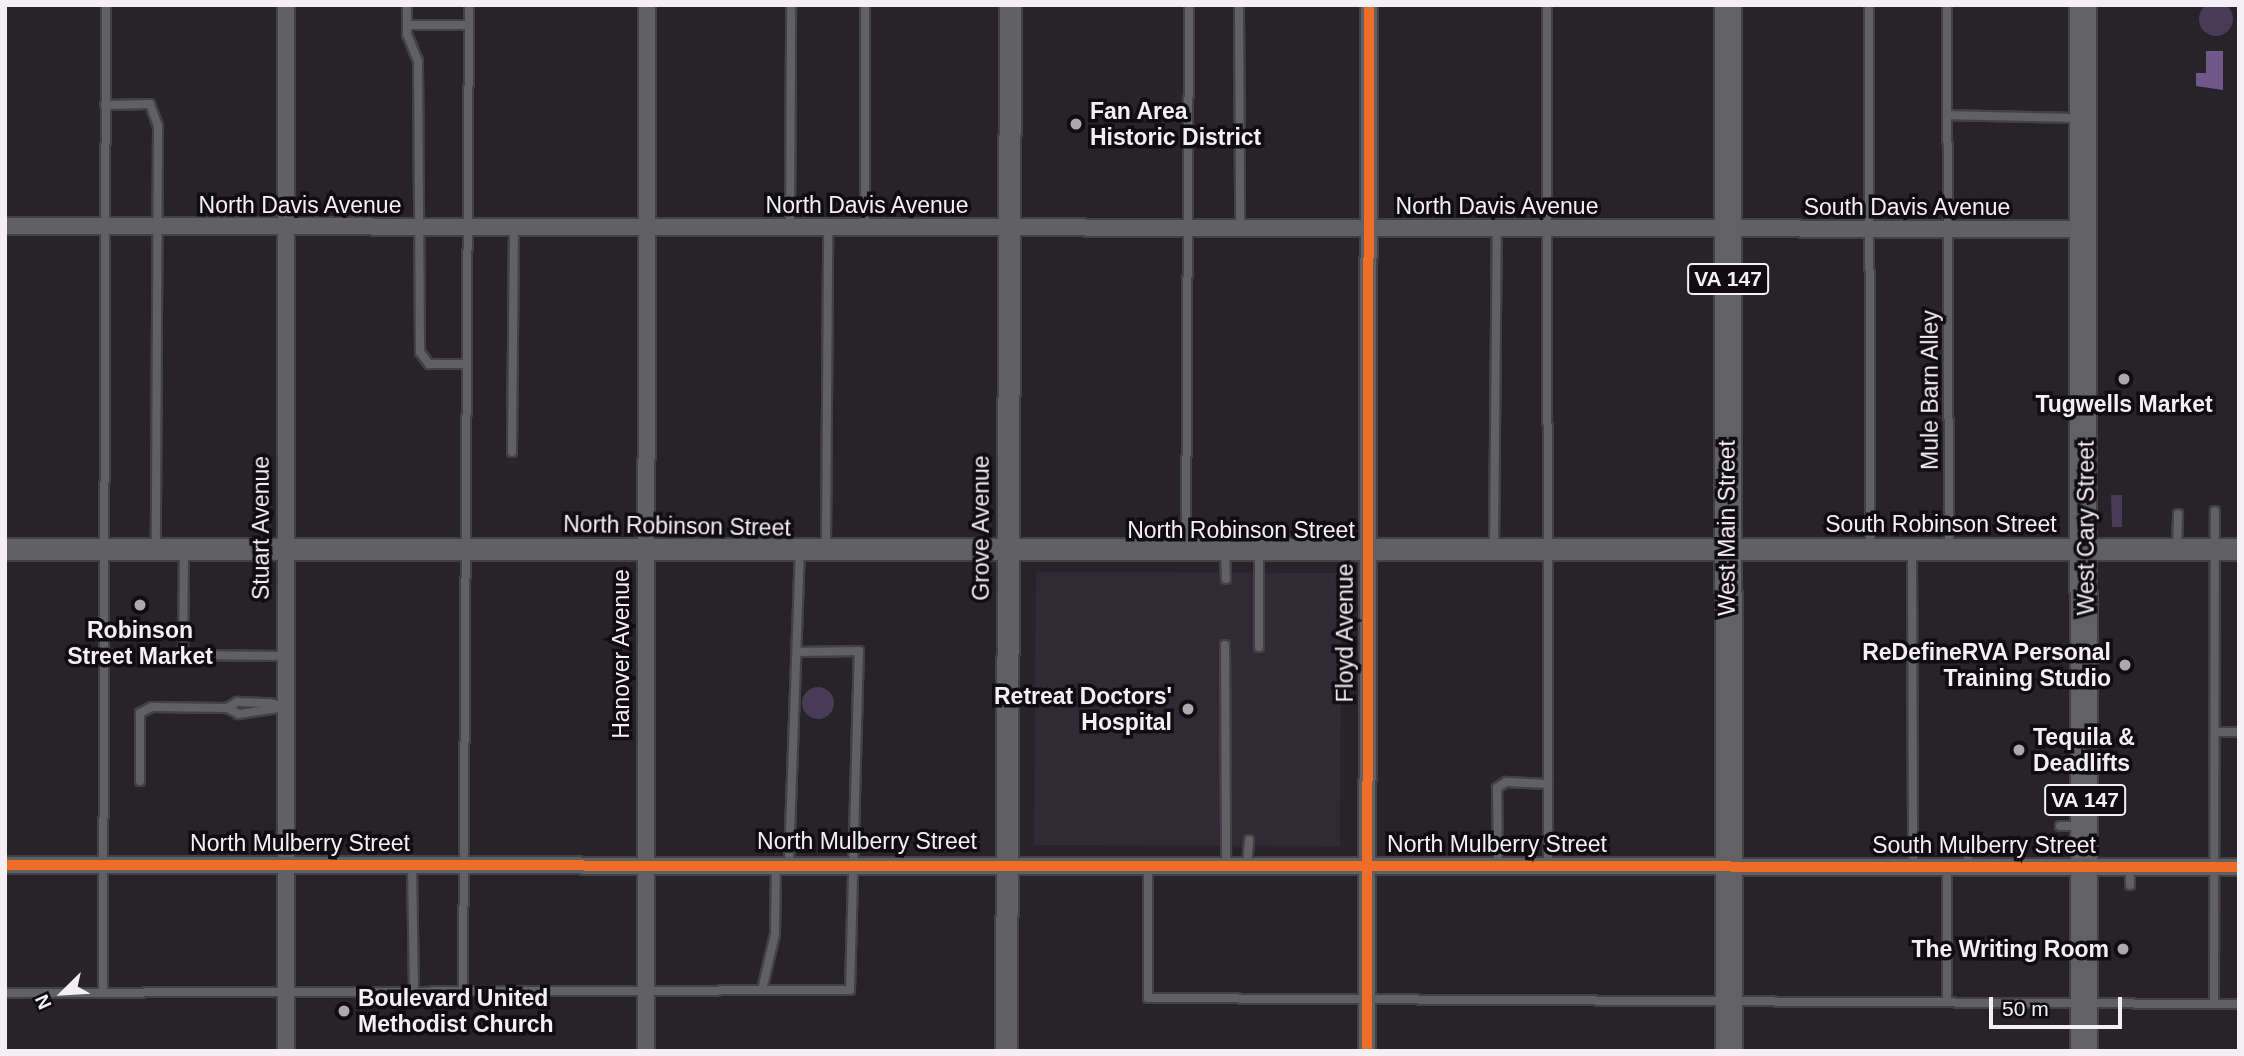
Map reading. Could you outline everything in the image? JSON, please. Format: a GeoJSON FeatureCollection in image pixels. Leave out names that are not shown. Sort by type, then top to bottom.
{"type":"FeatureCollection","features":[{"type":"Feature","properties":{"kind":"main road","name":"West Main Street"},"geometry":{"type":"LineString","coordinates":[[1728,5],[1729,1051]]}},
{"type":"Feature","properties":{"kind":"main road","name":"West Cary Street"},"geometry":{"type":"LineString","coordinates":[[2083,5],[2087,229],[2086,550],[2073,826],[2085,866],[2084,1051]]}},
{"type":"Feature","properties":{"kind":"street","name":"Stuart Avenue"},"geometry":{"type":"LineString","coordinates":[[286,5],[283,552],[286,1051]]}},
{"type":"Feature","properties":{"kind":"street","name":"Hanover Avenue"},"geometry":{"type":"LineString","coordinates":[[646,1051],[643,227],[647,5]]}},
{"type":"Feature","properties":{"kind":"street","name":"Grove Avenue"},"geometry":{"type":"LineString","coordinates":[[1006,1051],[1009,863],[1007,551],[1010,5]]}},
{"type":"Feature","properties":{"kind":"street","name":"Floyd Avenue"},"geometry":{"type":"LineString","coordinates":[[1367,1051],[1366,552],[1371,229],[1369,5]]}},
{"type":"Feature","properties":{"kind":"street","name":"North Davis Avenue"},"geometry":{"type":"LineString","coordinates":[[5,226],[158,226],[284,231],[418,227],[643,227],[1728,231]]}},
{"type":"Feature","properties":{"kind":"street","name":"South Davis Avenue"},"geometry":{"type":"LineString","coordinates":[[1728,231],[2087,229]]}},
{"type":"Feature","properties":{"kind":"street","name":"North Robinson Street"},"geometry":{"type":"LineString","coordinates":[[5,549],[283,552],[466,549],[800,553],[1727,552]]}},
{"type":"Feature","properties":{"kind":"street","name":"South Robinson Street"},"geometry":{"type":"LineString","coordinates":[[1727,552],[2239,549]]}},
{"type":"Feature","properties":{"kind":"street","name":"North Mulberry Street"},"geometry":{"type":"LineString","coordinates":[[5,865],[644,861],[1728,866]]}},
{"type":"Feature","properties":{"kind":"street","name":"South Mulberry Street"},"geometry":{"type":"LineString","coordinates":[[1728,866],[2239,867]]}},
{"type":"Feature","properties":{"kind":"lane"},"geometry":{"type":"LineString","coordinates":[[103,992],[107,549],[106,5]]}},
{"type":"Feature","properties":{"kind":"lane"},"geometry":{"type":"LineString","coordinates":[[407,5],[407,25],[418,61],[418,227],[422,362],[467,365]]}},
{"type":"Feature","properties":{"kind":"lane"},"geometry":{"type":"LineString","coordinates":[[463,990],[469,5]]}},
{"type":"Feature","properties":{"kind":"lane"},"geometry":{"type":"LineString","coordinates":[[790,228],[791,5]]}},
{"type":"Feature","properties":{"kind":"lane"},"geometry":{"type":"LineString","coordinates":[[865,5],[865,228]]}},
{"type":"Feature","properties":{"kind":"lane"},"geometry":{"type":"LineString","coordinates":[[1186,551],[1189,5]]}},
{"type":"Feature","properties":{"kind":"lane"},"geometry":{"type":"LineString","coordinates":[[1239,5],[1240,228]]}},
{"type":"Feature","properties":{"kind":"lane"},"geometry":{"type":"LineString","coordinates":[[1547,5],[1548,865]]}},
{"type":"Feature","properties":{"kind":"lane"},"geometry":{"type":"LineString","coordinates":[[1868,5],[1870,550]]}},
{"type":"Feature","properties":{"kind":"lane","name":"Mule Barn Alley"},"geometry":{"type":"LineString","coordinates":[[1947,5],[1949,550]]}},
{"type":"Feature","properties":{"kind":"lane"},"geometry":{"type":"LineString","coordinates":[[407,25],[469,25]]}},
{"type":"Feature","properties":{"kind":"lane"},"geometry":{"type":"LineString","coordinates":[[105,105],[150,104],[157,111],[156,549]]}},
{"type":"Feature","properties":{"kind":"lane"},"geometry":{"type":"LineString","coordinates":[[1947,115],[2084,118]]}},
{"type":"Feature","properties":{"kind":"lane"},"geometry":{"type":"LineString","coordinates":[[512,452],[514,227]]}},
{"type":"Feature","properties":{"kind":"lane"},"geometry":{"type":"LineString","coordinates":[[826,553],[828,228]]}},
{"type":"Feature","properties":{"kind":"lane"},"geometry":{"type":"LineString","coordinates":[[1494,552],[1497,229]]}},
{"type":"Feature","properties":{"kind":"lane"},"geometry":{"type":"LineString","coordinates":[[2214,1004],[2215,511]]}},
{"type":"Feature","properties":{"kind":"lane"},"geometry":{"type":"LineString","coordinates":[[2177,549],[2178,514]]}},
{"type":"Feature","properties":{"kind":"lane"},"geometry":{"type":"LineString","coordinates":[[184,549],[183,655],[284,656]]}},
{"type":"Feature","properties":{"kind":"lane"},"geometry":{"type":"LineString","coordinates":[[1912,550],[1913,866]]}},
{"type":"Feature","properties":{"kind":"lane"},"geometry":{"type":"LineString","coordinates":[[1225,551],[1226,579]]}},
{"type":"Feature","properties":{"kind":"lane"},"geometry":{"type":"LineString","coordinates":[[1259,551],[1259,647]]}},
{"type":"Feature","properties":{"kind":"lane"},"geometry":{"type":"LineString","coordinates":[[762,990],[775,934],[782,862],[799,652],[800,553]]}},
{"type":"Feature","properties":{"kind":"lane"},"geometry":{"type":"LineString","coordinates":[[1226,645],[1226,864]]}},
{"type":"Feature","properties":{"kind":"lane"},"geometry":{"type":"LineString","coordinates":[[5,993],[850,990],[859,651],[799,652]]}},
{"type":"Feature","properties":{"kind":"lane"},"geometry":{"type":"LineString","coordinates":[[140,781],[140,713],[152,707],[227,708],[237,702],[285,707]]}},
{"type":"Feature","properties":{"kind":"lane"},"geometry":{"type":"LineString","coordinates":[[2215,732],[2239,732]]}},
{"type":"Feature","properties":{"kind":"lane"},"geometry":{"type":"LineString","coordinates":[[1498,865],[1497,788],[1506,782],[1548,784]]}},
{"type":"Feature","properties":{"kind":"lane"},"geometry":{"type":"LineString","coordinates":[[1247,864],[1250,840]]}},
{"type":"Feature","properties":{"kind":"lane"},"geometry":{"type":"LineString","coordinates":[[1968,847],[1968,866]]}},
{"type":"Feature","properties":{"kind":"lane"},"geometry":{"type":"LineString","coordinates":[[412,864],[414,990]]}},
{"type":"Feature","properties":{"kind":"lane"},"geometry":{"type":"LineString","coordinates":[[1148,864],[1148,998],[1947,1000],[2239,1004]]}},
{"type":"Feature","properties":{"kind":"lane"},"geometry":{"type":"LineString","coordinates":[[1947,866],[1947,1000]]}},
{"type":"Feature","properties":{"kind":"lane"},"geometry":{"type":"LineString","coordinates":[[2130,866],[2130,885]]}},
{"type":"Feature","properties":{"kind":"shaded area"},"geometry":{"type":"Polygon","coordinates":[[[2216,2],[2228,7],[2233,19],[2228,31],[2216,36],[2204,31],[2199,19],[2204,7],[2216,2]]]}},
{"type":"Feature","properties":{"kind":"shaded area"},"geometry":{"type":"Polygon","coordinates":[[[2206,51],[2223,51],[2223,90],[2196,86],[2196,73],[2206,73],[2206,51]]]}},
{"type":"Feature","properties":{"kind":"shaded area"},"geometry":{"type":"Polygon","coordinates":[[[2111,495],[2122,495],[2122,527],[2112,527],[2111,495]]]}},
{"type":"Feature","properties":{"kind":"shaded area","name":"Retreat Doctors' Hospital"},"geometry":{"type":"Polygon","coordinates":[[[1036,572],[1341,573],[1340,846],[1034,845],[1036,572]]]}},
{"type":"Feature","properties":{"kind":"shaded area"},"geometry":{"type":"Polygon","coordinates":[[[818,687],[829,692],[834,703],[829,714],[818,719],[807,714],[802,703],[807,692],[818,687]]]}},
{"type":"Feature","properties":{"kind":"cycle path"},"geometry":{"type":"LineString","coordinates":[[1367,1051],[1369,5]]}},
{"type":"Feature","properties":{"kind":"cycle path"},"geometry":{"type":"LineString","coordinates":[[5,865],[2239,867]]}},
{"type":"Feature","properties":{"kind":"place","name":"Fan Area Historic District"},"geometry":{"type":"Point","coordinates":[1076,124]}},
{"type":"Feature","properties":{"kind":"place","name":"Tugwells Market"},"geometry":{"type":"Point","coordinates":[2124,379]}},
{"type":"Feature","properties":{"kind":"place","name":"Robinson Street Market"},"geometry":{"type":"Point","coordinates":[140,605]}},
{"type":"Feature","properties":{"kind":"place","name":"ReDefineRVA Personal Training Studio"},"geometry":{"type":"Point","coordinates":[2125,665]}},
{"type":"Feature","properties":{"kind":"place","name":"Retreat Doctors' Hospital"},"geometry":{"type":"Point","coordinates":[1188,709]}},
{"type":"Feature","properties":{"kind":"place","name":"Tequila & Deadlifts"},"geometry":{"type":"Point","coordinates":[2019,750]}},
{"type":"Feature","properties":{"kind":"place","name":"The Writing Room"},"geometry":{"type":"Point","coordinates":[2123,949]}},
{"type":"Feature","properties":{"kind":"place","name":"Boulevard United Methodist Church"},"geometry":{"type":"Point","coordinates":[344,1011]}}]}
